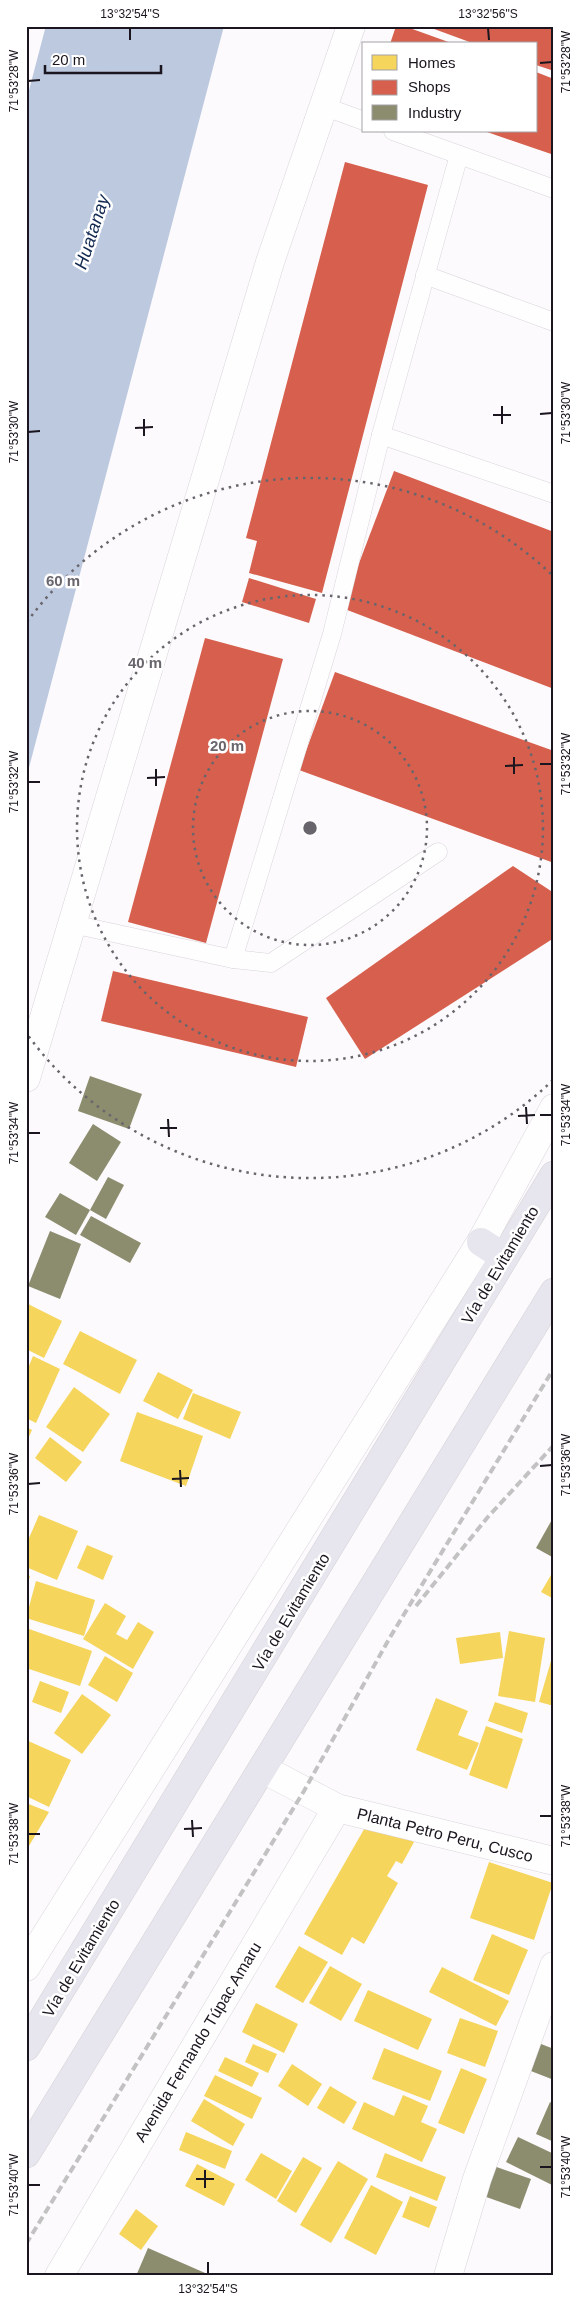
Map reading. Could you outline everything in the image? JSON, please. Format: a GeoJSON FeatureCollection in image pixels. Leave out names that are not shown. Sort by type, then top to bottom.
{"type":"FeatureCollection","features":[{"type":"Feature","properties":{"kind":"highway","name":"Vía de Evitamiento"},"geometry":{"type":"LineString","coordinates":[[26,2047],[554,1175]]}},
{"type":"Feature","properties":{"kind":"highway"},"geometry":{"type":"LineString","coordinates":[[481,1242],[504,1257]]}},
{"type":"Feature","properties":{"kind":"highway"},"geometry":{"type":"LineString","coordinates":[[26,2154],[554,1292]]}},
{"type":"Feature","properties":{"kind":"street"},"geometry":{"type":"LineString","coordinates":[[26,1078],[270,262],[351,26]]}},
{"type":"Feature","properties":{"kind":"street"},"geometry":{"type":"LineString","coordinates":[[26,1967],[53,1921],[481,1242],[554,1108]]}},
{"type":"Feature","properties":{"kind":"street","name":"Planta Petro Peru, Cusco"},"geometry":{"type":"LineString","coordinates":[[263,1769],[337,1808],[554,1861]]}},
{"type":"Feature","properties":{"kind":"street","name":"Avenida Fernando Túpac Amaru"},"geometry":{"type":"LineString","coordinates":[[59,2276],[337,1808]]}},
{"type":"Feature","properties":{"kind":"street"},"geometry":{"type":"LineString","coordinates":[[448,2276],[477,2179],[554,1966]]}},
{"type":"Feature","properties":{"kind":"lane"},"geometry":{"type":"LineString","coordinates":[[323,106],[362,120]]}},
{"type":"Feature","properties":{"kind":"lane"},"geometry":{"type":"LineString","coordinates":[[395,132],[554,189]]}},
{"type":"Feature","properties":{"kind":"lane"},"geometry":{"type":"LineString","coordinates":[[233,959],[332,634],[381,435],[459,155]]}},
{"type":"Feature","properties":{"kind":"lane"},"geometry":{"type":"LineString","coordinates":[[426,275],[554,322]]}},
{"type":"Feature","properties":{"kind":"lane"},"geometry":{"type":"LineString","coordinates":[[381,435],[554,494]]}},
{"type":"Feature","properties":{"kind":"lane"},"geometry":{"type":"LineString","coordinates":[[72,924],[233,959],[271,963],[438,852]]}},
{"type":"Feature","properties":{"kind":"water","name":"Huatanay"},"geometry":{"type":"Polygon","coordinates":[[[82,26],[224,26],[26,779],[26,240],[82,26]]]}},
{"type":"Feature","properties":{"kind":"building: Homes"},"geometry":{"type":"Polygon","coordinates":[[[26,1303],[62,1321],[44,1358],[26,1349],[26,1303]]]}},
{"type":"Feature","properties":{"kind":"building: Homes"},"geometry":{"type":"Polygon","coordinates":[[[80,1331],[137,1360],[120,1394],[63,1364],[80,1331]]]}},
{"type":"Feature","properties":{"kind":"building: Homes"},"geometry":{"type":"Polygon","coordinates":[[[33,1356],[60,1369],[36,1423],[26,1418],[26,1373],[33,1356]]]}},
{"type":"Feature","properties":{"kind":"building: Homes"},"geometry":{"type":"Polygon","coordinates":[[[158,1372],[193,1390],[178,1419],[143,1401],[158,1372]]]}},
{"type":"Feature","properties":{"kind":"building: Homes"},"geometry":{"type":"Polygon","coordinates":[[[74,1387],[110,1414],[83,1452],[46,1427],[74,1387]]]}},
{"type":"Feature","properties":{"kind":"building: Homes"},"geometry":{"type":"Polygon","coordinates":[[[193,1393],[241,1412],[230,1439],[183,1419],[193,1393]]]}},
{"type":"Feature","properties":{"kind":"building: Homes"},"geometry":{"type":"Polygon","coordinates":[[[137,1412],[203,1436],[186,1486],[120,1461],[137,1412]]]}},
{"type":"Feature","properties":{"kind":"building: Homes"},"geometry":{"type":"Polygon","coordinates":[[[26,1427],[32,1430],[26,1443],[26,1427]]]}},
{"type":"Feature","properties":{"kind":"building: Homes"},"geometry":{"type":"Polygon","coordinates":[[[50,1437],[82,1462],[66,1482],[35,1458],[50,1437]]]}},
{"type":"Feature","properties":{"kind":"building: Homes"},"geometry":{"type":"Polygon","coordinates":[[[39,1515],[78,1531],[57,1580],[26,1567],[26,1545],[39,1515]]]}},
{"type":"Feature","properties":{"kind":"building: Homes"},"geometry":{"type":"Polygon","coordinates":[[[87,1545],[113,1556],[103,1580],[77,1568],[87,1545]]]}},
{"type":"Feature","properties":{"kind":"building: Homes"},"geometry":{"type":"Polygon","coordinates":[[[554,1570],[554,1599],[541,1592],[554,1570]]]}},
{"type":"Feature","properties":{"kind":"building: Homes"},"geometry":{"type":"Polygon","coordinates":[[[26,1575],[30,1576],[27,1587],[26,1587],[26,1575]]]}},
{"type":"Feature","properties":{"kind":"building: Homes"},"geometry":{"type":"Polygon","coordinates":[[[36,1581],[95,1600],[84,1636],[26,1618],[36,1581]]]}},
{"type":"Feature","properties":{"kind":"building: Homes"},"geometry":{"type":"Polygon","coordinates":[[[105,1603],[126,1616],[116,1634],[127,1640],[138,1622],[154,1632],[133,1669],[83,1639],[105,1603]]]}},
{"type":"Feature","properties":{"kind":"building: Homes"},"geometry":{"type":"Polygon","coordinates":[[[29,1629],[92,1651],[80,1686],[26,1668],[26,1637],[29,1629]]]}},
{"type":"Feature","properties":{"kind":"building: Homes"},"geometry":{"type":"Polygon","coordinates":[[[509,1631],[545,1638],[535,1702],[498,1696],[509,1631]]]}},
{"type":"Feature","properties":{"kind":"building: Homes"},"geometry":{"type":"Polygon","coordinates":[[[500,1632],[503,1658],[460,1664],[456,1638],[500,1632]]]}},
{"type":"Feature","properties":{"kind":"building: Homes"},"geometry":{"type":"Polygon","coordinates":[[[554,1654],[554,1706],[539,1702],[554,1654]]]}},
{"type":"Feature","properties":{"kind":"building: Homes"},"geometry":{"type":"Polygon","coordinates":[[[105,1656],[133,1673],[117,1702],[88,1685],[105,1656]]]}},
{"type":"Feature","properties":{"kind":"building: Homes"},"geometry":{"type":"Polygon","coordinates":[[[40,1681],[69,1692],[61,1713],[32,1702],[40,1681]]]}},
{"type":"Feature","properties":{"kind":"building: Homes"},"geometry":{"type":"Polygon","coordinates":[[[82,1694],[111,1715],[82,1754],[54,1733],[82,1694]]]}},
{"type":"Feature","properties":{"kind":"building: Homes"},"geometry":{"type":"Polygon","coordinates":[[[436,1698],[468,1711],[458,1735],[479,1743],[467,1770],[416,1750],[436,1698]]]}},
{"type":"Feature","properties":{"kind":"building: Homes"},"geometry":{"type":"Polygon","coordinates":[[[495,1702],[528,1713],[522,1733],[488,1721],[495,1702]]]}},
{"type":"Feature","properties":{"kind":"building: Homes"},"geometry":{"type":"Polygon","coordinates":[[[486,1726],[523,1739],[507,1789],[469,1775],[486,1726]]]}},
{"type":"Feature","properties":{"kind":"building: Homes"},"geometry":{"type":"Polygon","coordinates":[[[26,1740],[71,1760],[49,1807],[26,1796],[26,1740]]]}},
{"type":"Feature","properties":{"kind":"building: Homes"},"geometry":{"type":"Polygon","coordinates":[[[26,1803],[49,1812],[26,1851],[26,1803]]]}},
{"type":"Feature","properties":{"kind":"building: Homes"},"geometry":{"type":"Polygon","coordinates":[[[371,1817],[414,1842],[402,1864],[396,1861],[387,1876],[398,1883],[364,1944],[352,1937],[342,1955],[304,1934],[371,1817]]]}},
{"type":"Feature","properties":{"kind":"building: Homes"},"geometry":{"type":"Polygon","coordinates":[[[489,1862],[553,1883],[534,1940],[470,1918],[489,1862]]]}},
{"type":"Feature","properties":{"kind":"building: Homes"},"geometry":{"type":"Polygon","coordinates":[[[492,1934],[528,1950],[509,1995],[473,1980],[492,1934]]]}},
{"type":"Feature","properties":{"kind":"building: Homes"},"geometry":{"type":"Polygon","coordinates":[[[299,1946],[328,1962],[303,2003],[275,1987],[299,1946]]]}},
{"type":"Feature","properties":{"kind":"building: Homes"},"geometry":{"type":"Polygon","coordinates":[[[330,1966],[362,1984],[341,2021],[309,2003],[330,1966]]]}},
{"type":"Feature","properties":{"kind":"building: Homes"},"geometry":{"type":"Polygon","coordinates":[[[442,1967],[509,2001],[496,2026],[429,1992],[442,1967]]]}},
{"type":"Feature","properties":{"kind":"building: Homes"},"geometry":{"type":"Polygon","coordinates":[[[368,1990],[432,2019],[418,2050],[354,2021],[368,1990]]]}},
{"type":"Feature","properties":{"kind":"building: Homes"},"geometry":{"type":"Polygon","coordinates":[[[256,2003],[298,2024],[284,2053],[242,2032],[256,2003]]]}},
{"type":"Feature","properties":{"kind":"building: Homes"},"geometry":{"type":"Polygon","coordinates":[[[460,2018],[498,2031],[485,2067],[447,2053],[460,2018]]]}},
{"type":"Feature","properties":{"kind":"building: Homes"},"geometry":{"type":"Polygon","coordinates":[[[253,2044],[277,2054],[268,2073],[245,2062],[253,2044]]]}},
{"type":"Feature","properties":{"kind":"building: Homes"},"geometry":{"type":"Polygon","coordinates":[[[384,2048],[442,2071],[430,2101],[372,2079],[384,2048]]]}},
{"type":"Feature","properties":{"kind":"building: Homes"},"geometry":{"type":"Polygon","coordinates":[[[225,2057],[259,2073],[252,2087],[218,2071],[225,2057]]]}},
{"type":"Feature","properties":{"kind":"building: Homes"},"geometry":{"type":"Polygon","coordinates":[[[292,2064],[322,2084],[308,2106],[278,2086],[292,2064]]]}},
{"type":"Feature","properties":{"kind":"building: Homes"},"geometry":{"type":"Polygon","coordinates":[[[461,2068],[487,2079],[464,2134],[438,2123],[461,2068]]]}},
{"type":"Feature","properties":{"kind":"building: Homes"},"geometry":{"type":"Polygon","coordinates":[[[215,2075],[262,2098],[252,2119],[204,2096],[215,2075]]]}},
{"type":"Feature","properties":{"kind":"building: Homes"},"geometry":{"type":"Polygon","coordinates":[[[330,2086],[357,2102],[344,2124],[317,2108],[330,2086]]]}},
{"type":"Feature","properties":{"kind":"building: Homes"},"geometry":{"type":"Polygon","coordinates":[[[403,2095],[428,2106],[421,2122],[437,2129],[422,2162],[352,2129],[364,2102],[394,2116],[403,2095]]]}},
{"type":"Feature","properties":{"kind":"building: Homes"},"geometry":{"type":"Polygon","coordinates":[[[204,2099],[245,2124],[233,2146],[191,2121],[204,2099]]]}},
{"type":"Feature","properties":{"kind":"building: Homes"},"geometry":{"type":"Polygon","coordinates":[[[186,2132],[232,2151],[225,2169],[179,2150],[186,2132]]]}},
{"type":"Feature","properties":{"kind":"building: Homes"},"geometry":{"type":"Polygon","coordinates":[[[261,2153],[292,2171],[276,2199],[245,2180],[261,2153]]]}},
{"type":"Feature","properties":{"kind":"building: Homes"},"geometry":{"type":"Polygon","coordinates":[[[385,2153],[446,2177],[437,2201],[376,2177],[385,2153]]]}},
{"type":"Feature","properties":{"kind":"building: Homes"},"geometry":{"type":"Polygon","coordinates":[[[303,2157],[322,2168],[296,2213],[277,2201],[303,2157]]]}},
{"type":"Feature","properties":{"kind":"building: Homes"},"geometry":{"type":"Polygon","coordinates":[[[338,2161],[368,2179],[331,2243],[300,2225],[338,2161]]]}},
{"type":"Feature","properties":{"kind":"building: Homes"},"geometry":{"type":"Polygon","coordinates":[[[197,2164],[235,2184],[224,2206],[185,2186],[197,2164]]]}},
{"type":"Feature","properties":{"kind":"building: Homes"},"geometry":{"type":"Polygon","coordinates":[[[371,2185],[403,2202],[376,2255],[344,2238],[371,2185]]]}},
{"type":"Feature","properties":{"kind":"building: Homes"},"geometry":{"type":"Polygon","coordinates":[[[410,2196],[437,2207],[429,2228],[402,2217],[410,2196]]]}},
{"type":"Feature","properties":{"kind":"building: Homes"},"geometry":{"type":"Polygon","coordinates":[[[136,2209],[158,2226],[141,2250],[119,2234],[136,2209]]]}},
{"type":"Feature","properties":{"kind":"building: Shops"},"geometry":{"type":"Polygon","coordinates":[[[396,26],[404,26],[448,42],[391,42],[396,26]]]}},
{"type":"Feature","properties":{"kind":"building: Shops"},"geometry":{"type":"Polygon","coordinates":[[[426,26],[554,26],[554,71],[538,66],[538,42],[470,42],[426,26]]]}},
{"type":"Feature","properties":{"kind":"building: Shops"},"geometry":{"type":"Polygon","coordinates":[[[538,73],[554,79],[554,155],[487,132],[538,132],[538,73]]]}},
{"type":"Feature","properties":{"kind":"building: Shops"},"geometry":{"type":"Polygon","coordinates":[[[345,162],[428,185],[322,593],[249,573],[257,541],[246,538],[345,162]]]}},
{"type":"Feature","properties":{"kind":"building: Shops"},"geometry":{"type":"Polygon","coordinates":[[[394,471],[554,532],[554,689],[342,608],[394,471]]]}},
{"type":"Feature","properties":{"kind":"building: Shops"},"geometry":{"type":"Polygon","coordinates":[[[249,578],[316,599],[309,623],[242,602],[249,578]]]}},
{"type":"Feature","properties":{"kind":"building: Shops"},"geometry":{"type":"Polygon","coordinates":[[[205,638],[283,659],[206,943],[128,922],[205,638]]]}},
{"type":"Feature","properties":{"kind":"building: Shops"},"geometry":{"type":"Polygon","coordinates":[[[335,672],[554,751],[554,863],[299,770],[335,672]]]}},
{"type":"Feature","properties":{"kind":"building: Shops"},"geometry":{"type":"Polygon","coordinates":[[[513,866],[554,893],[554,938],[365,1059],[326,998],[513,866]]]}},
{"type":"Feature","properties":{"kind":"building: Shops"},"geometry":{"type":"Polygon","coordinates":[[[113,971],[308,1017],[296,1067],[101,1021],[113,971]]]}},
{"type":"Feature","properties":{"kind":"building: Industry"},"geometry":{"type":"Polygon","coordinates":[[[90,1076],[142,1094],[129,1129],[78,1111],[90,1076]]]}},
{"type":"Feature","properties":{"kind":"building: Industry"},"geometry":{"type":"Polygon","coordinates":[[[93,1124],[121,1142],[97,1181],[69,1163],[93,1124]]]}},
{"type":"Feature","properties":{"kind":"building: Industry"},"geometry":{"type":"Polygon","coordinates":[[[108,1177],[124,1185],[106,1219],[90,1210],[108,1177]]]}},
{"type":"Feature","properties":{"kind":"building: Industry"},"geometry":{"type":"Polygon","coordinates":[[[60,1193],[90,1210],[76,1235],[45,1217],[60,1193]]]}},
{"type":"Feature","properties":{"kind":"building: Industry"},"geometry":{"type":"Polygon","coordinates":[[[91,1216],[141,1243],[130,1263],[80,1235],[91,1216]]]}},
{"type":"Feature","properties":{"kind":"building: Industry"},"geometry":{"type":"Polygon","coordinates":[[[50,1231],[81,1244],[60,1299],[28,1286],[50,1231]]]}},
{"type":"Feature","properties":{"kind":"building: Industry"},"geometry":{"type":"Polygon","coordinates":[[[554,1516],[554,1558],[536,1548],[554,1516]]]}},
{"type":"Feature","properties":{"kind":"building: Industry"},"geometry":{"type":"Polygon","coordinates":[[[528,2039],[554,2049],[554,2080],[518,2066],[528,2039]]]}},
{"type":"Feature","properties":{"kind":"building: Industry"},"geometry":{"type":"Polygon","coordinates":[[[550,2102],[554,2104],[554,2142],[536,2134],[550,2102]]]}},
{"type":"Feature","properties":{"kind":"building: Industry"},"geometry":{"type":"Polygon","coordinates":[[[518,2137],[554,2154],[554,2186],[506,2162],[518,2137]]]}},
{"type":"Feature","properties":{"kind":"building: Industry"},"geometry":{"type":"Polygon","coordinates":[[[488,2164],[531,2179],[520,2209],[478,2194],[488,2164]]]}},
{"type":"Feature","properties":{"kind":"building: Industry"},"geometry":{"type":"Polygon","coordinates":[[[148,2248],[212,2276],[136,2276],[148,2248]]]}},
{"type":"Feature","properties":{"kind":"waterway"},"geometry":{"type":"LineString","coordinates":[[26,240],[82,26]]}},
{"type":"Feature","properties":{"kind":"railway"},"geometry":{"type":"LineString","coordinates":[[26,2244],[304,1791],[389,1639],[554,1368]]}},
{"type":"Feature","properties":{"kind":"railway"},"geometry":{"type":"LineString","coordinates":[[416,1606],[487,1518],[554,1445]]}}]}
